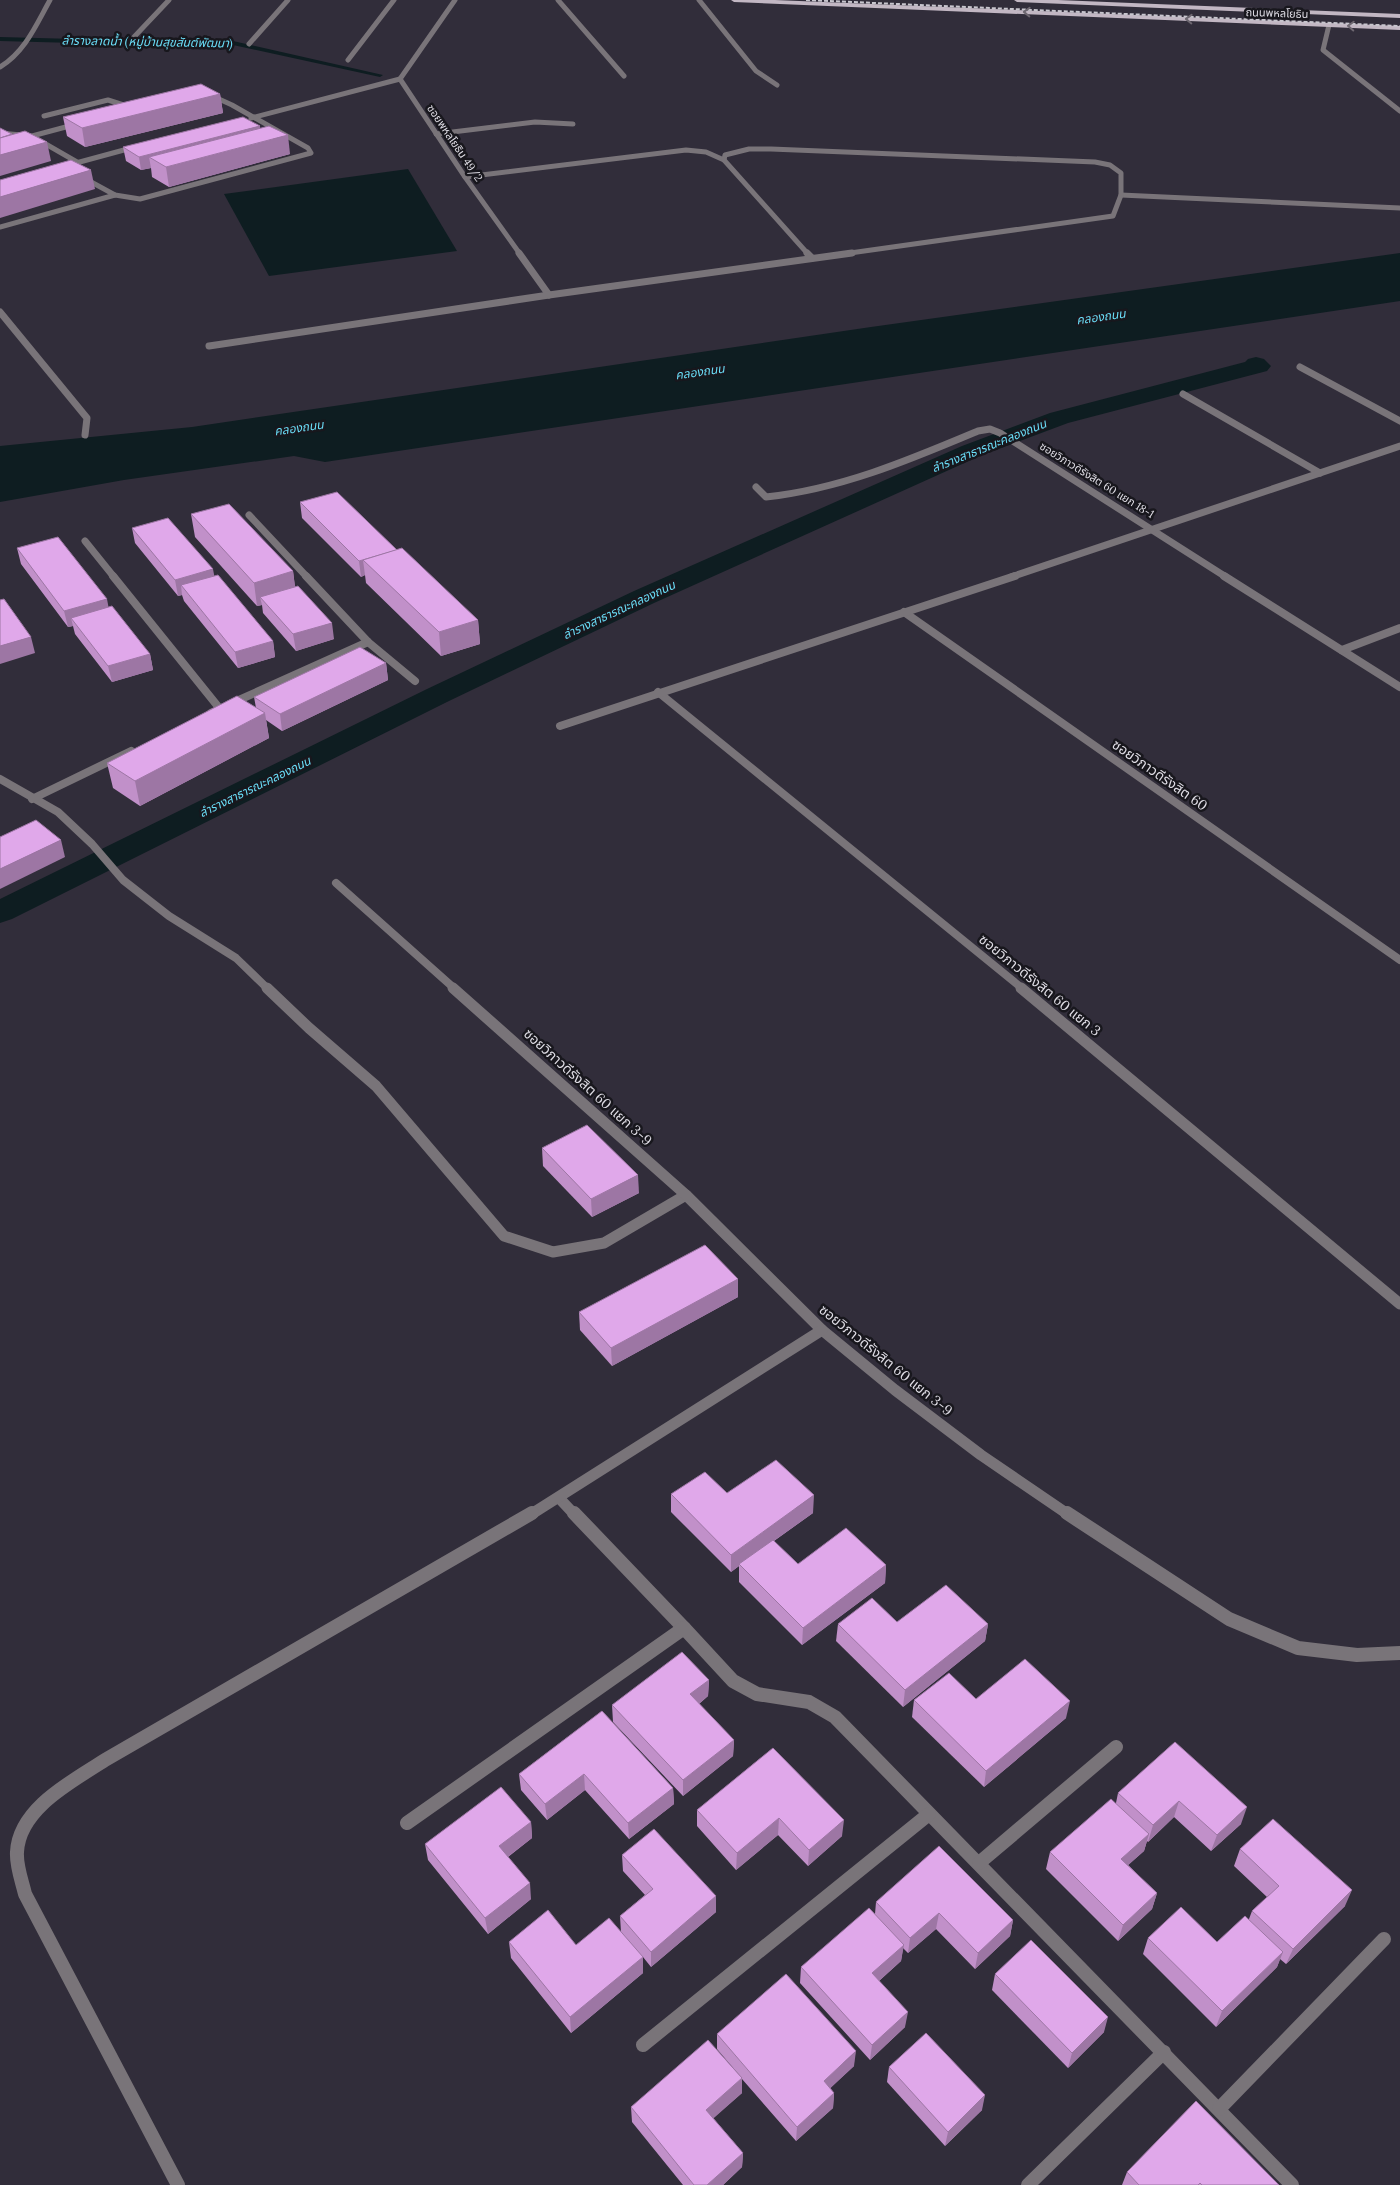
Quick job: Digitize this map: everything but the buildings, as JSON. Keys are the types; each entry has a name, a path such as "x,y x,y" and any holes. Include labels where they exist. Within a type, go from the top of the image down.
{"main road":[{"name":"ถนนพหลโยธิน","path":"734,0 1400,28"},
{"name":"ถนนพหลโยธิน","path":"1018,0 1400,16"}],"street":[{"path":"0,67 16,56 50,0"},
{"path":"134,37 169,0"},
{"path":"249,44 288,0"},
{"path":"348,60 394,0"},
{"path":"244,120 400,79 455,0"},
{"path":"558,0 624,76"},
{"path":"699,0 756,71 777,85"},
{"path":"1329,25 1323,50 1400,111"},
{"name":"ซอยพหลโยธิน 49/2","path":"400,79 465,177 549,295"},
{"path":"142,146 63,167 115,195 128,198 152,197 312,153 308,148 254,117 213,96 198,94"},
{"path":"44,116 108,100 137,109 127,112"},
{"path":"436,134 535,122 573,124"},
{"path":"0,133 32,136 80,124"},
{"path":"32,136 77,162"},
{"path":"209,346 549,295 1113,216 1121,195 1121,173 1110,166 1095,162 756,149 725,155 724,160"},
{"path":"465,177 686,150 702,150 724,160 812,258"},
{"path":"0,227 115,195"},
{"path":"1121,195 1400,208"},
{"path":"0,312 87,418 85,434"},
{"path":"1300,367 1400,421"},
{"path":"1183,394 1320,473"},
{"name":"ซอยวิภาวดีรังสิต 60 แยก 18-1","path":"756,487 766,497 829,488 862,478 990,429 1016,442 1400,687"},
{"path":"560,726 658,692 1154,530 1400,446"},
{"path":"250,515 368,642 415,681"},
{"path":"85,541 220,709"},
{"name":"ซอยวิภาวดีรังสิต 60","path":"904,612 1400,960"},
{"path":"1342,650 1400,628"},
{"path":"202,717 368,642"},
{"name":"ซอยวิภาวดีรังสิต 60 แยก 3","path":"658,692 1057,1017 1400,1304"},
{"path":"32,798 140,747"},
{"path":"0,779 58,812 92,844 123,880 169,916 236,958 308,1028 376,1086 504,1236 553,1252 604,1243 686,1195"},
{"name":"ซอยวิภาวดีรังสิต 60 แยก 3-9","path":"336,883 686,1195 822,1330 895,1390 981,1455 1099,1535 1229,1619 1298,1648 1357,1655 1400,1653"},
{"path":"178,2185 25,1894 16,1853 19,1836 42,1804 105,1760 559,1498 822,1330"},
{"path":"559,1498 733,1680 757,1694 809,1702 835,1717 1219,2108 1292,2185"},
{"path":"407,1823 684,1628"},
{"path":"979,1863 1116,1747"},
{"path":"643,2045 929,1814"},
{"path":"1219,2108 1384,1940"},
{"path":"1028,2185 1164,2052"}],"water":[{"path":"408,169 457,251 269,276 224,194"},
{"name":"คลองถนน","path":"1400,253 1400,301 325,462 294,456 124,480 0,502 0,446 192,427 871,327"}],"waterway":[{"name":"ลำรางลาดน้ำ (หมู่บ้านสุขสันต์พัฒนา)","path":"0,39 113,42 179,40 233,43 380,75"},
{"name":"ลำรางสาธารณะคลองถนน","path":"0,912 438,695 644,597 971,451 1059,418 1259,366 1256,364"}],"railway":[{"path":"806,0 1400,26"}]}
